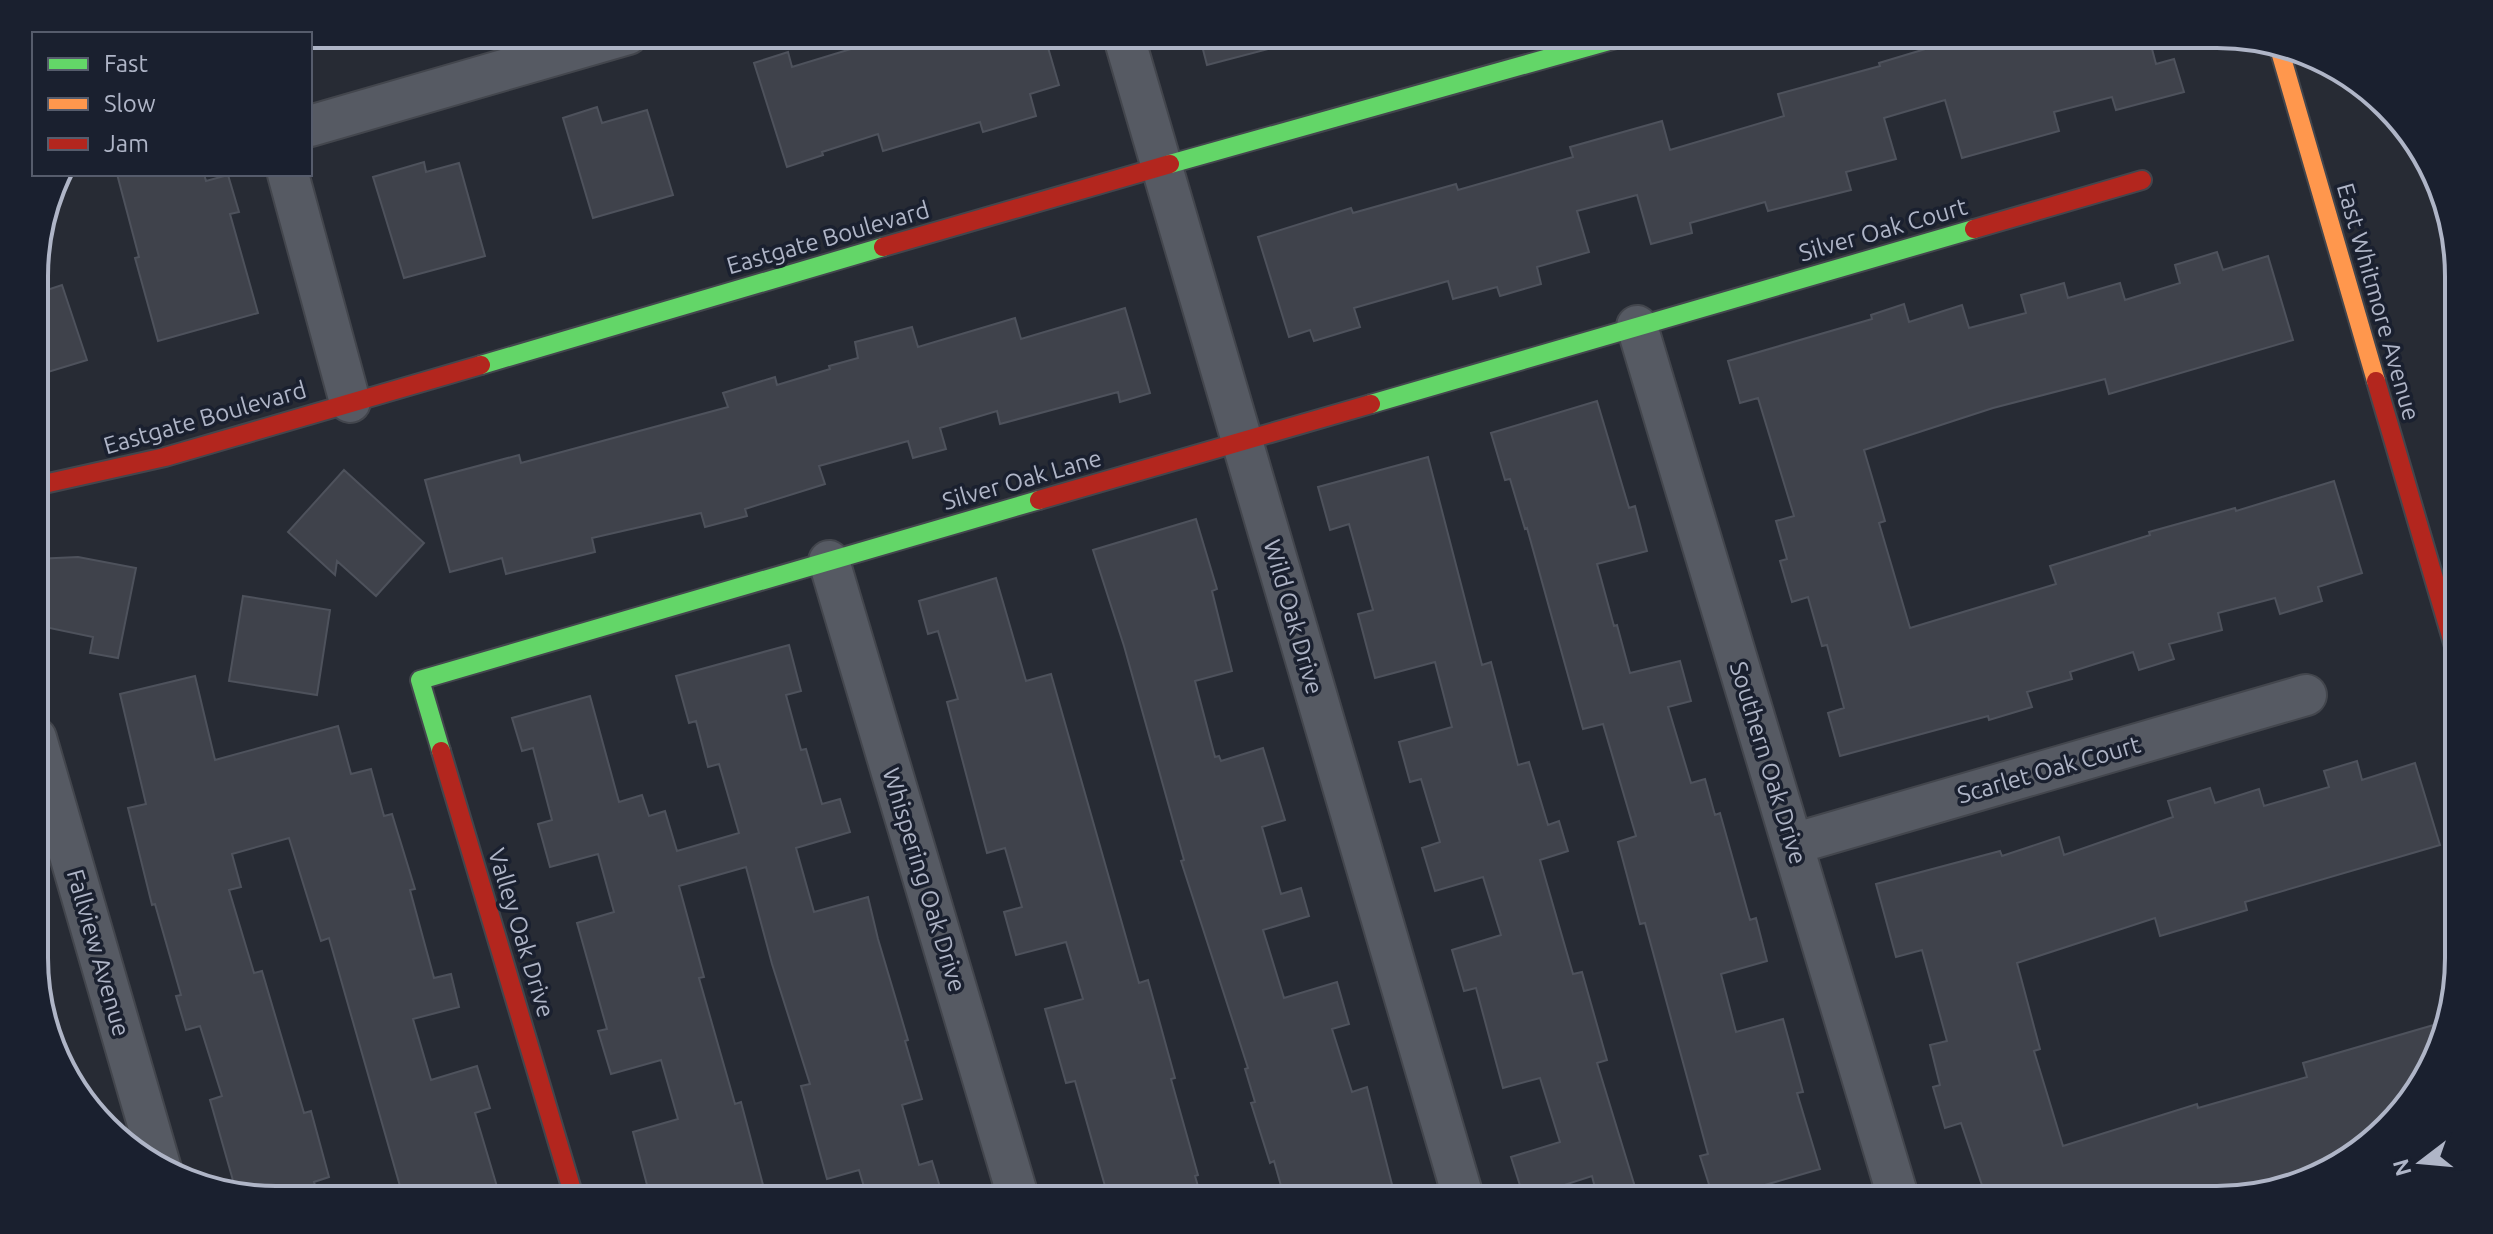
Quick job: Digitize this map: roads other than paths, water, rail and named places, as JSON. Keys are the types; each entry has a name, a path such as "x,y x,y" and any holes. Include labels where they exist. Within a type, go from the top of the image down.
{"street":[{"path":"312,125 580,48"},
{"name":"Wild Oak Drive","path":"1127,48 1460,1186"},
{"name":"Eastgate Boulevard","path":"48,483 165,457 1161,166 1584,48"},
{"name":"East Whitmore Avenue","path":"2282,58 2445,616"},
{"path":"289,176 350,402"},
{"name":"Silver Oak Court","path":"1637,326 2142,180"},
{"name":"Silver Oak Lane","path":"420,680 1637,326"},
{"name":"Southern Oak Drive","path":"1637,326 1895,1186"},
{"name":"Whispering Oak Drive","path":"829,561 1015,1186"},
{"name":"Valley Oak Drive","path":"420,680 571,1186"},
{"name":"Scarlet Oak Court","path":"1793,844 2306,695"},
{"name":"Fallview Avenue","path":"48,779 156,1152"}]}
